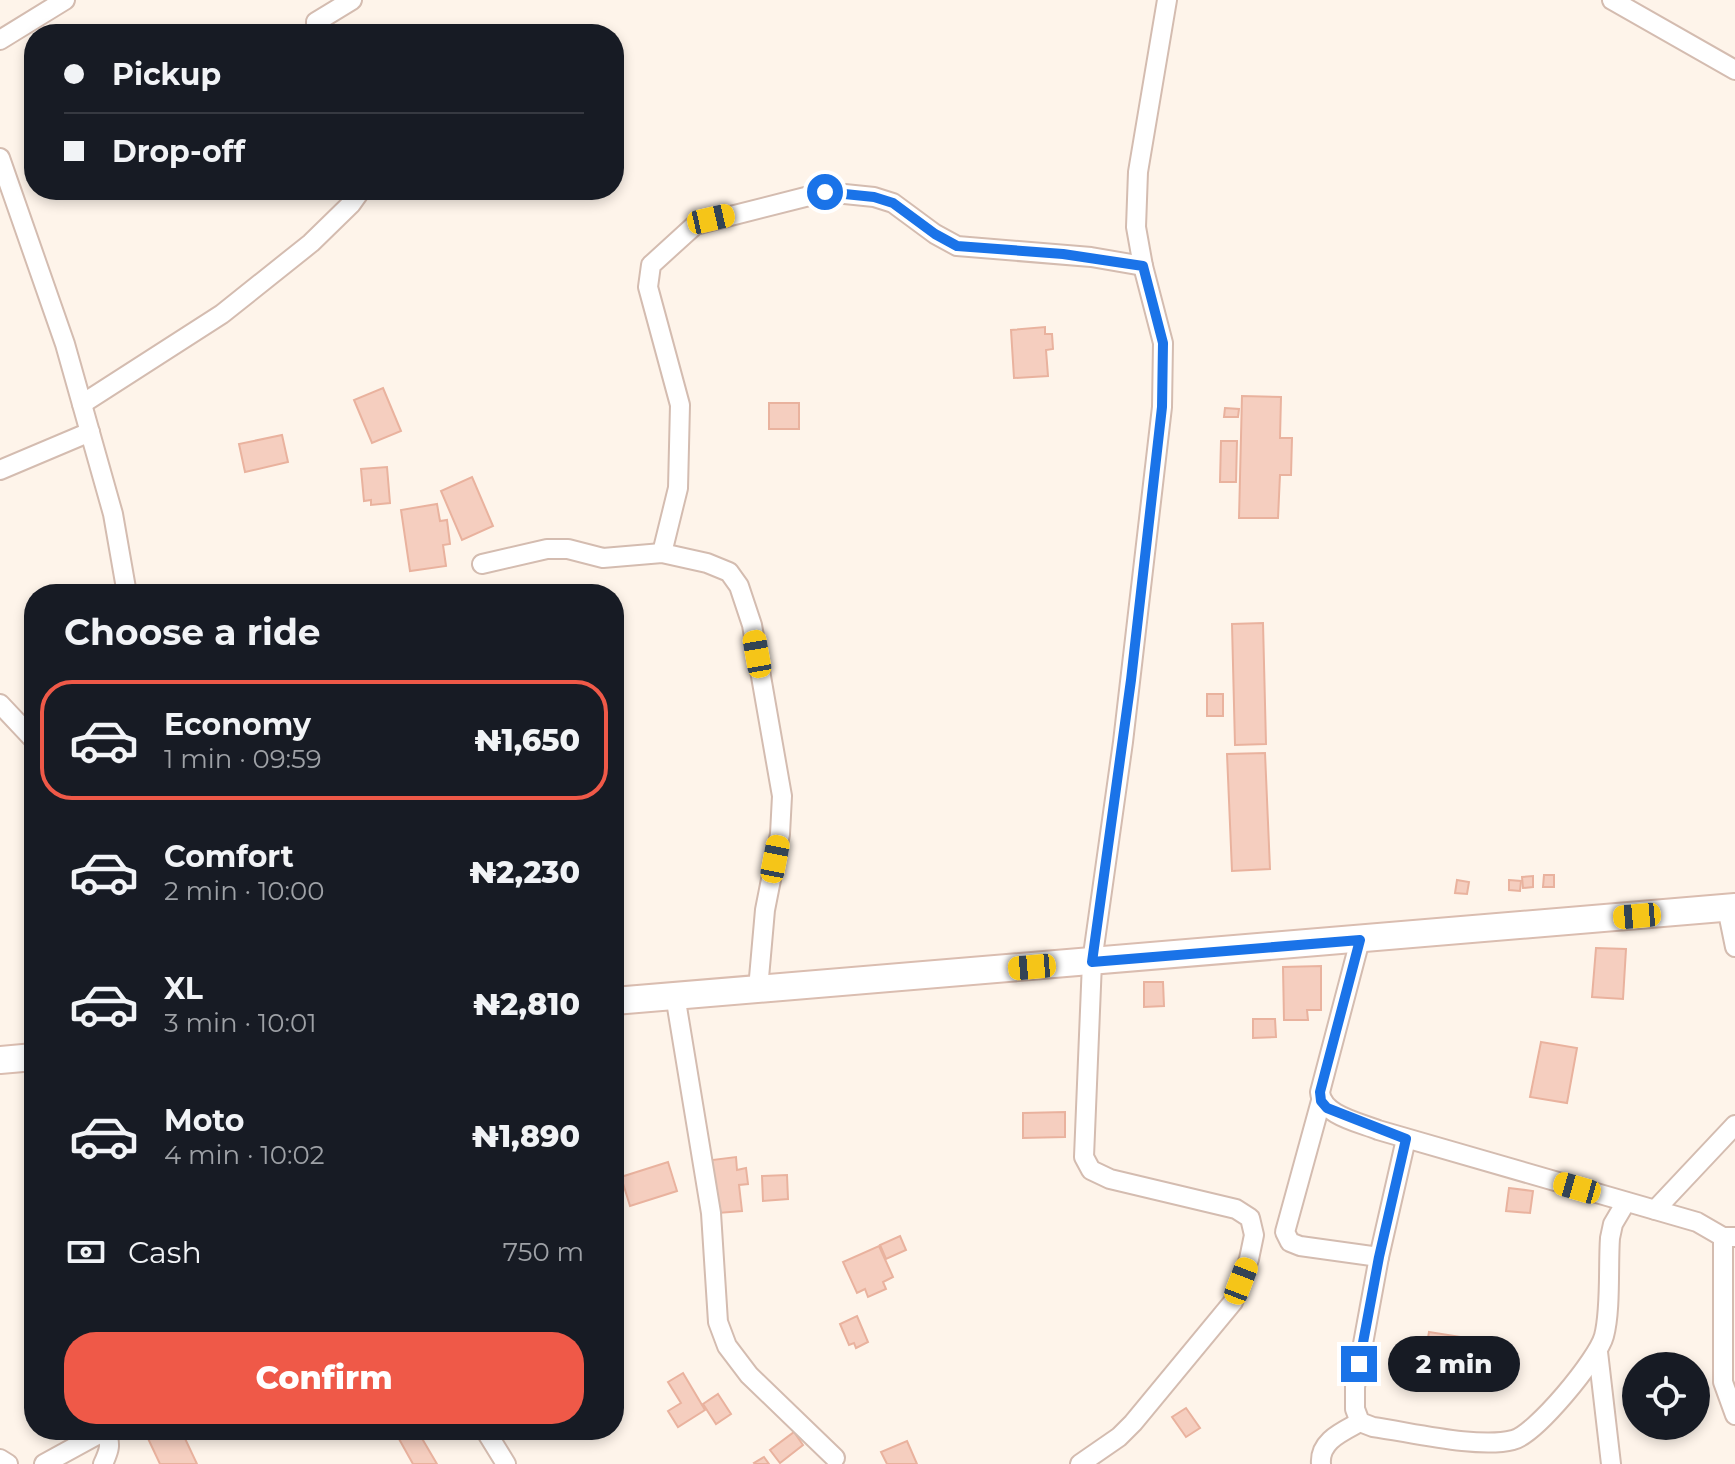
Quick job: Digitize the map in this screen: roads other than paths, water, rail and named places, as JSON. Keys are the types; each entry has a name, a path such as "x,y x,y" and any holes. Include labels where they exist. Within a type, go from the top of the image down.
{"main road":[{"path":"624,1000 1731,908"},
{"path":"0,1060 24,1058"}],"street":[{"path":"26,24 65,0"},
{"path":"316,24 352,0"},
{"path":"1080,1464 1119,1437 1133,1423 1233,1302 1249,1259 1254,1235 1250,1218 1236,1209 1110,1179 1091,1170 1084,1157 1092,962 1131,680 1162,407 1163,343 1136,227 1138,172 1167,0"},
{"path":"1612,0 1735,70"},
{"path":"0,40 24,25"},
{"path":"0,158 65,344 113,514 125,584"},
{"path":"662,553 678,488 680,405 648,287 648,272 651,265 695,225 825,192 849,194 893,203 957,246 1063,254 1143,266"},
{"path":"82,404 222,314 311,243 354,200"},
{"path":"0,470 90,432"},
{"path":"482,564 547,549 568,549 603,558 662,553 707,563 729,572 739,586 752,625 782,796 780,834 765,910 758,989"},
{"path":"0,704 24,729"},
{"path":"1731,908 1735,947"},
{"path":"1360,940 1285,1232 1290,1242 1300,1246 1379,1257"},
{"path":"675,995 711,1213 718,1322 727,1346 749,1375 835,1458"},
{"path":"1321,1101 1327,1108 1406,1139 1697,1222 1729,1237 1723,1382 1735,1415"},
{"path":"1655,1210 1735,1125"},
{"path":"1406,1139 1379,1257 1355,1387 1355,1409 1360,1422 1373,1427 1481,1442 1511,1441 1522,1437 1551,1409 1598,1352 1605,1334 1610,1238 1613,1224 1626,1202"},
{"path":"1598,1352 1611,1464"},
{"path":"1321,1464 1320,1455 1325,1445 1360,1422"},
{"path":"44,1464 88,1440"},
{"path":"103,1464 110,1440"},
{"path":"491,1440 506,1464"},
{"path":"0,1459 8,1464"}]}
